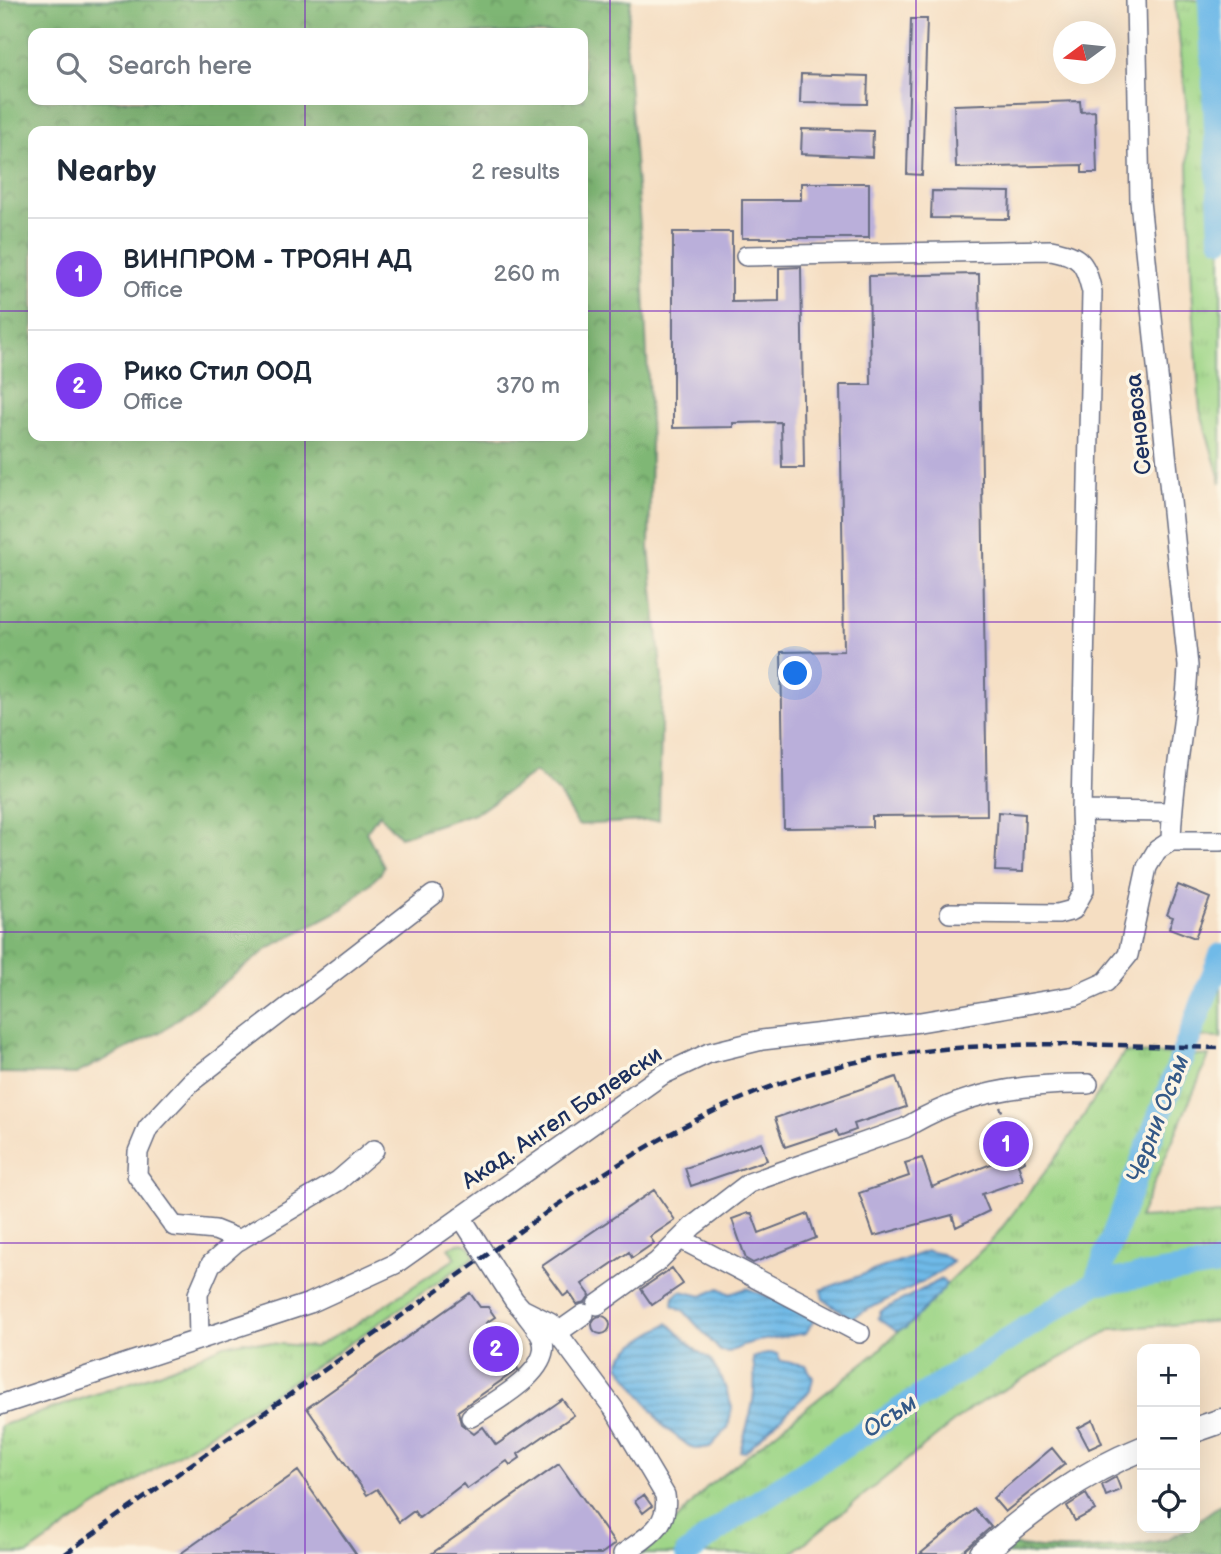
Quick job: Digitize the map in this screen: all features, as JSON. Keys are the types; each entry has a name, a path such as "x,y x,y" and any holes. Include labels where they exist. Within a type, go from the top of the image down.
{"main road":[{"path":"1200,1428 1221,1422"},
{"path":"982,1554 1051,1497 1088,1474 1137,1451"}],"street":[{"name":"Сеновоза","path":"1136,0 1140,201 1188,666 1187,714 1172,812 1171,841"},
{"path":"746,256 1051,250 1073,254 1086,266 1093,292 1081,811 1084,890 1073,910 1058,914 950,913"},
{"path":"1081,811 1172,812"},
{"path":"1171,841 1221,841"},
{"name":"Акад. Ангел Балевски","path":"0,1405 310,1303 395,1264 662,1075 709,1053 762,1040 920,1022 1076,996 1106,982 1128,955 1147,867 1157,850 1171,841"},
{"path":"240,1240 215,1230 174,1226 137,1175 138,1152 148,1128 191,1082 433,895"},
{"path":"557,1333 657,1262 730,1195 750,1183 905,1128 927,1114 1006,1087 1088,1084"},
{"path":"199,1339 198,1294 211,1264 240,1240 338,1181 374,1150"},
{"path":"461,1217 504,1286 543,1340 544,1354 538,1368 471,1417"},
{"path":"681,1239 860,1333"},
{"path":"522,1309 543,1318 557,1333 614,1409 665,1495 667,1511 661,1522 623,1554"}],"green space":[{"path":"0,0 631,0 626,41 643,266 651,445 649,548 662,679 659,820 578,825 558,792 535,772 480,811 400,837 379,814 366,832 384,866 381,873 344,908 270,947 162,1031 76,1074 0,1073"},
{"path":"1175,0 1221,0 1221,483 1200,410 1192,289 1186,101"},
{"path":"1221,982 1221,1038 1197,1037"},
{"path":"1124,1053 1209,1056 1139,1218 1221,1214 1221,1321 1112,1329 971,1408 791,1554 641,1554 658,1541 706,1488 877,1352 993,1239 1059,1154"},
{"path":"460,1243 470,1247 474,1257 336,1353 89,1511 28,1554 0,1554 0,1426 162,1372 224,1345 244,1341 315,1347 355,1325 456,1258 449,1248"},
{"path":"1221,1504 1221,1554 1004,1554 1013,1545 1086,1549 1160,1541 1179,1533 1200,1533 1200,1519"}],"water":[{"path":"927,1251 942,1254 953,1262 934,1276 851,1318 823,1299 821,1290"},
{"path":"942,1279 946,1283 943,1290 906,1328 896,1331 878,1318 881,1311"},
{"path":"719,1288 730,1294 747,1288 808,1313 814,1320 806,1333 752,1342 729,1352 720,1351 684,1311 673,1305 674,1296 681,1291 702,1296"},
{"path":"668,1323 696,1350 710,1359 723,1381 732,1407 728,1428 710,1447 698,1449 689,1446 664,1427 619,1365 621,1358 632,1346"},
{"path":"767,1353 777,1354 781,1361 806,1365 813,1378 810,1391 745,1452 740,1451 754,1395 753,1358"}],"building":[{"path":"911,19 927,19 922,175 907,174"},
{"path":"801,74 868,76 867,104 800,103"},
{"path":"1080,101 1081,112 1095,111 1097,173 1082,173 1082,165 956,168 954,105"},
{"path":"802,129 873,131 872,157 801,154"},
{"path":"801,183 869,183 869,238 742,238 742,200 801,200"},
{"path":"932,191 1010,192 1009,219 931,218"},
{"path":"673,232 732,232 732,302 779,301 779,268 801,267 804,468 782,468 781,422 733,423 733,427 673,428"},
{"path":"979,274 987,815 872,816 872,827 784,828 781,652 844,651 840,385 871,385 869,276"},
{"path":"998,812 1025,814 1023,872 995,871"},
{"path":"1178,885 1210,898 1195,938 1169,928 1173,917 1167,915"},
{"path":"896,1077 906,1107 854,1124 856,1130 839,1136 836,1130 785,1147 775,1118"},
{"path":"1011,1118 1025,1161 1018,1164 1023,1180 982,1194 989,1211 956,1227 952,1215 874,1236 859,1193 909,1176 905,1163 922,1158 932,1187 999,1161 987,1127"},
{"path":"761,1142 767,1160 691,1186 685,1168"},
{"path":"654,1190 675,1220 650,1237 654,1243 632,1258 629,1252 582,1284 590,1295 585,1302 577,1304 569,1292 564,1296 542,1266"},
{"path":"752,1214 759,1233 808,1214 816,1238 753,1263 746,1259 732,1219"},
{"path":"672,1268 683,1284 652,1305 641,1289"},
{"path":"470,1293 480,1307 488,1307 495,1317 486,1323 518,1369 458,1411 461,1424 474,1434 483,1427 496,1445 562,1399 574,1415 518,1454 520,1458 510,1465 507,1461 467,1489 463,1484 419,1518 414,1511 399,1522 377,1489 367,1495 307,1408"},
{"path":"601,1316 607,1319 610,1325 607,1331 601,1334 595,1331 592,1325 595,1319"},
{"path":"1093,1420 1102,1443 1089,1449 1078,1428"},
{"path":"1052,1448 1065,1464 1005,1512 993,1498"},
{"path":"559,1464 615,1544 601,1554 431,1554"},
{"path":"298,1471 356,1554 180,1554"},
{"path":"1116,1477 1121,1490 1106,1496 1102,1485"},
{"path":"1086,1494 1095,1510 1075,1521 1067,1506"},
{"path":"644,1495 652,1506 643,1513 635,1501"},
{"path":"975,1509 991,1527 960,1554 920,1554"}],"waterway":[{"name":"Черни Осъм","path":"1210,0 1221,238"},
{"name":"Черни Осъм","path":"1095,1283 1221,955"},
{"name":"Осъм","path":"687,1554 732,1519 1095,1283 1221,1264"}],"railway":[{"path":"65,1554 575,1193 677,1130 730,1104 785,1082 843,1065 937,1050 1031,1044 1221,1048"}],"place":[{"name":"ВИНПРОМ - ТРОЯН АД","path":"1006,1144"},
{"name":"Рико Стил ООД","path":"496,1349"}]}
